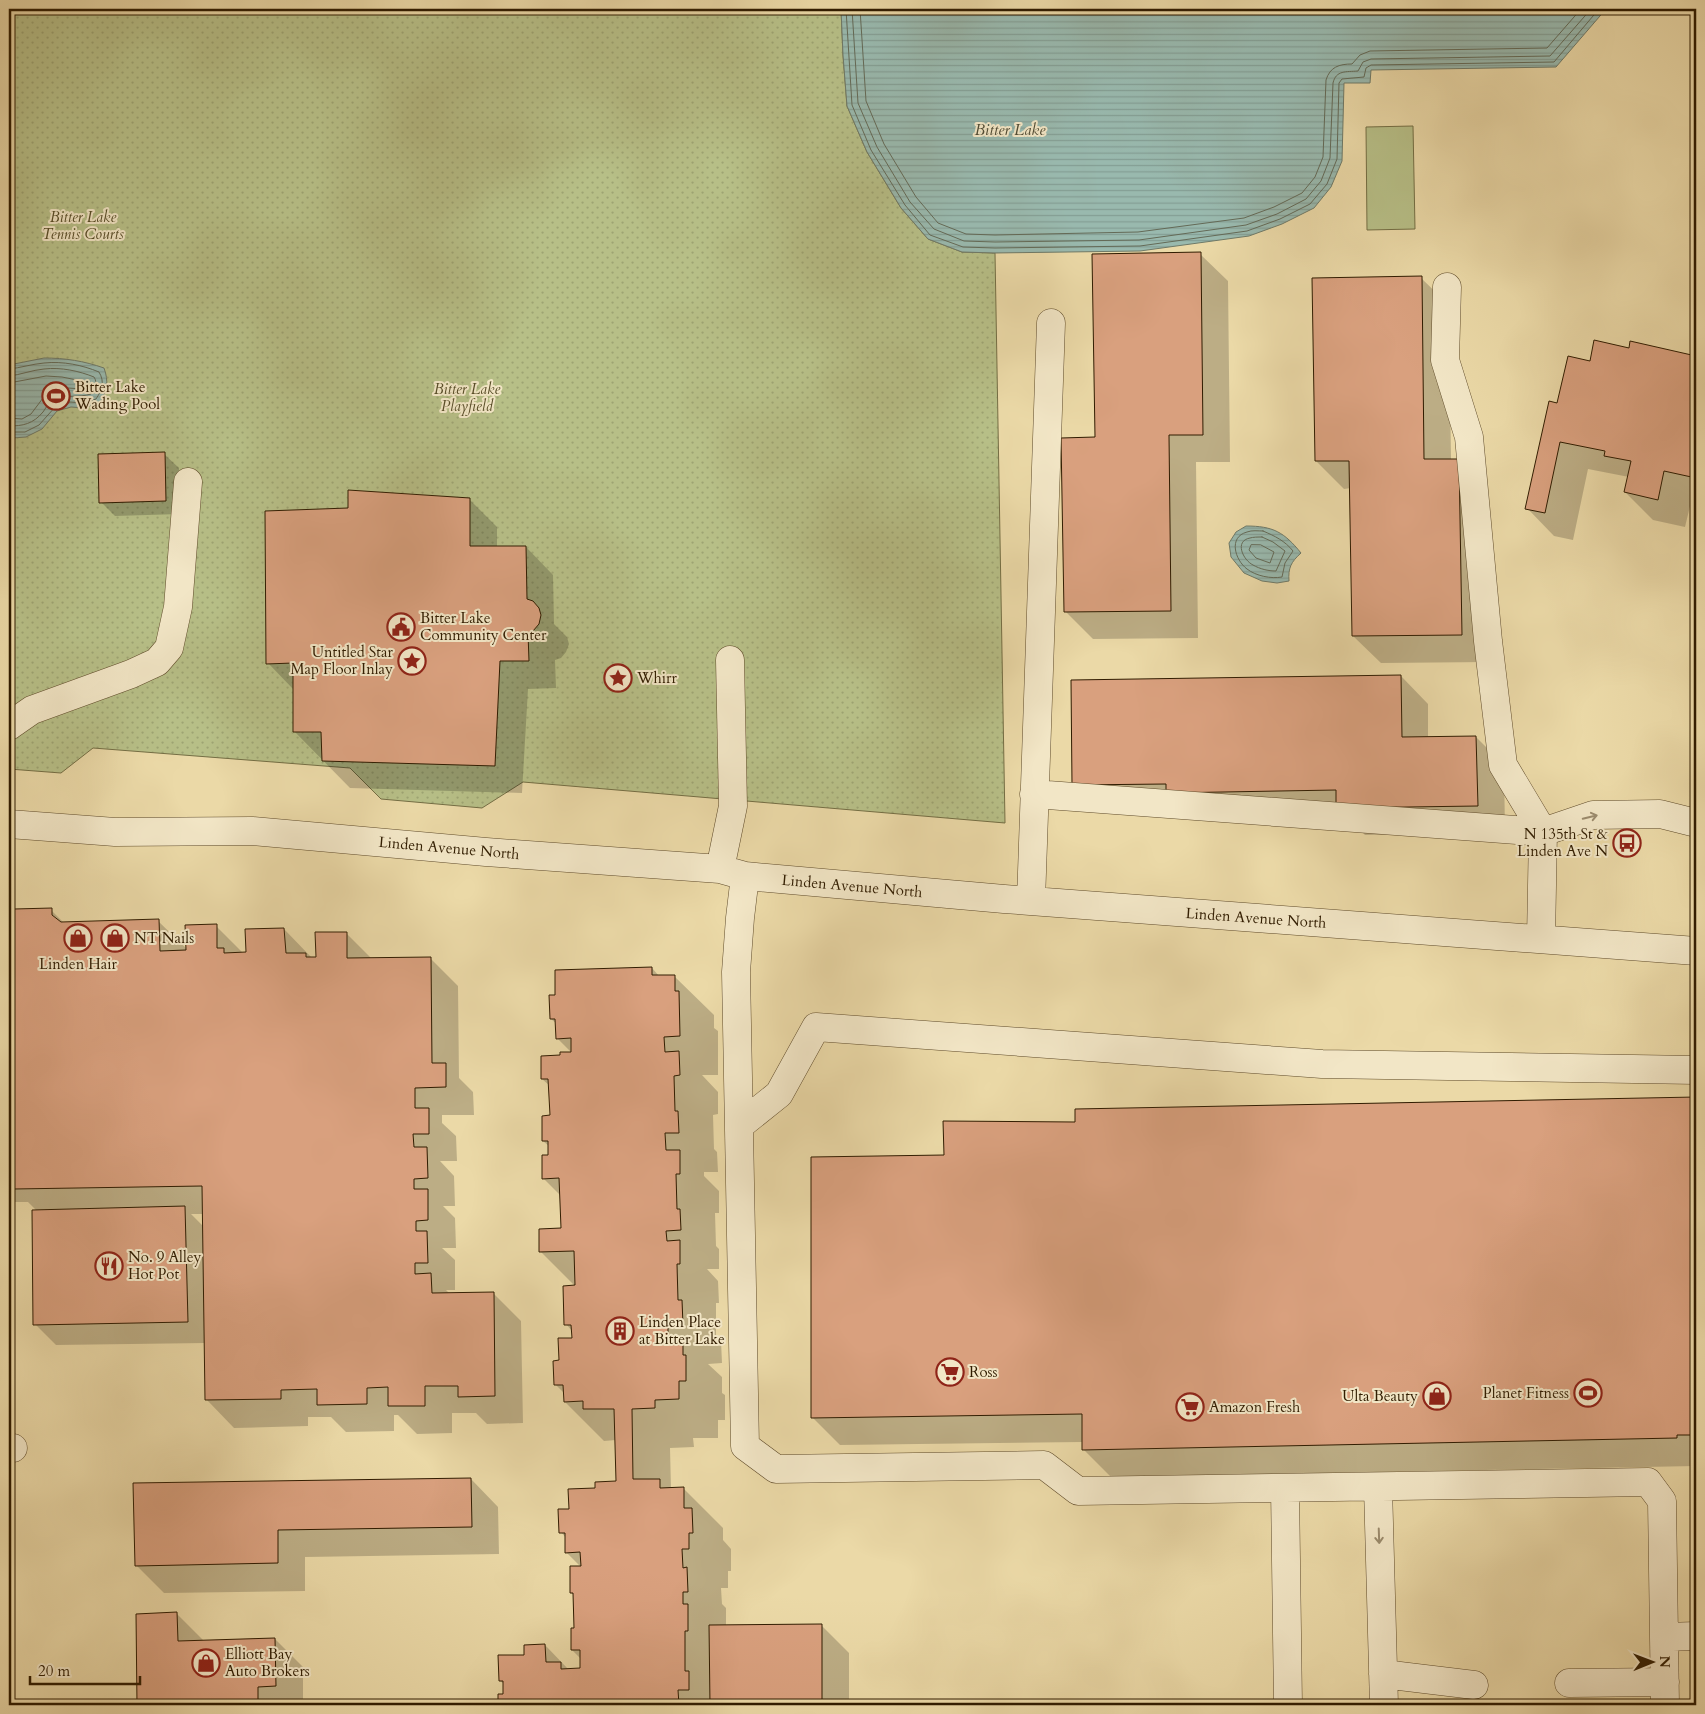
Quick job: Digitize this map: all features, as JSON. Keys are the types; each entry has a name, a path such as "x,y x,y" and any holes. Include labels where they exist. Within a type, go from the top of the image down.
{"street":[{"path":"1447,287 1445,360 1469,437 1488,641 1503,765 1543,832 1542,939"},
{"path":"1031,901 1051,323"},
{"path":"9,726 32,710 131,674 157,662 169,648 178,607 188,482"},
{"path":"730,660 734,806 733,873 740,918 736,972 745,1446 776,1469 1044,1465 1078,1491 1648,1482 1662,1501 1665,1694 1569,1683"},
{"path":"1034,794 1543,832 1593,815 1660,814 1696,823"},
{"name":"Linden Avenue North","path":"9,824 115,832 252,831 1031,901 1696,951"},
{"path":"739,1126 779,1094 816,1027 1322,1064 1696,1070"},
{"path":"1378,1487 1384,1705"},
{"path":"1285,1488 1288,1705"},
{"path":"1665,1638 1696,1636"},
{"path":"1383,1674 1474,1685"}],"green space":[{"name":"Bitter Lake Playfield","path":"9,9 841,9 847,106 867,152 901,208 928,239 962,252 995,253 1005,823 523,782 482,808 381,799 350,768 93,748 61,773 9,769"},
{"path":"1413,126 1415,229 1367,230 1366,127"}],"water":[{"name":"Bitter Lake","path":"841,9 1606,9 1556,67 1371,70 1370,83 1344,83 1342,161 1331,187 1314,208 1282,224 1249,236 1140,251 995,253 962,252 928,239 901,208 867,152 847,106"},
{"name":"Bitter Lake Wading Pool","path":"44,358 74,360 104,368 107,382 104,394 100,403 84,408 71,407 57,411 42,429 26,437 12,438 9,436 9,365"},
{"path":"1246,526 1271,529 1283,535 1301,553 1291,566 1289,581 1277,583 1262,581 1244,573 1231,557 1229,543 1236,532"}],"building":[{"path":"1201,252 1203,435 1169,435 1171,611 1064,612 1061,438 1095,437 1092,254"},
{"path":"1422,276 1424,459 1459,459 1462,635 1352,636 1349,461 1315,461 1312,278"},
{"path":"1594,340 1629,348 1630,341 1696,356 1696,478 1664,471 1658,500 1624,492 1631,461 1604,456 1605,451 1560,442 1545,513 1525,509 1549,401 1557,403 1568,356 1590,361"},
{"path":"165,452 166,501 99,503 98,454"},
{"name":"Bitter Lake Community Center","path":"348,490 470,498 470,546 526,546 527,599 533,601 539,608 541,615 539,624 533,631 528,633 529,661 500,661 495,766 322,761 321,732 293,732 293,663 266,664 265,511 348,508"},
{"path":"1401,675 1402,737 1476,736 1478,806 1336,808 1336,790 1166,793 1166,784 1072,785 1071,680"},
{"path":"52,908 52,915 61,922 159,919 160,951 186,950 185,925 217,924 217,948 224,948 224,953 246,952 245,929 284,928 286,953 306,953 306,957 316,957 315,932 347,932 347,958 431,957 432,1063 446,1063 446,1087 415,1088 415,1108 429,1108 429,1134 413,1134 414,1147 427,1147 428,1178 414,1179 414,1189 428,1189 428,1220 416,1221 416,1231 427,1231 428,1263 415,1263 415,1274 431,1273 432,1293 494,1292 495,1396 458,1397 458,1386 425,1386 425,1406 388,1406 388,1387 367,1388 367,1404 317,1405 317,1389 281,1390 281,1399 205,1400 202,1186 14,1189 13,1174 9,1174 9,916 14,916 14,909"},
{"name":"Linden Place at Bitter Lake","path":"652,967 652,975 675,975 675,991 679,991 680,1036 664,1037 665,1052 679,1051 680,1075 674,1076 675,1111 678,1111 679,1133 665,1133 666,1150 680,1150 680,1174 676,1174 677,1209 680,1209 681,1230 666,1231 667,1241 680,1240 680,1264 677,1264 678,1300 682,1300 683,1325 668,1325 668,1337 683,1337 683,1355 686,1355 686,1381 679,1381 679,1399 655,1400 655,1408 632,1409 633,1479 660,1479 660,1488 684,1487 684,1508 692,1508 693,1533 689,1533 689,1549 682,1549 683,1568 687,1567 688,1592 683,1592 683,1604 688,1604 688,1631 685,1631 685,1671 689,1671 689,1690 678,1690 679,1705 498,1705 498,1694 503,1694 503,1681 499,1681 498,1655 524,1655 524,1645 545,1644 546,1662 561,1662 561,1669 580,1668 580,1650 571,1650 571,1628 574,1628 573,1593 570,1593 570,1566 581,1566 580,1552 565,1553 565,1533 559,1533 558,1509 569,1509 568,1489 595,1488 595,1482 616,1481 614,1409 583,1409 583,1401 564,1402 563,1385 554,1385 553,1361 559,1360 558,1338 572,1338 571,1325 564,1325 563,1286 575,1285 574,1251 539,1252 539,1229 561,1228 559,1178 542,1179 542,1155 548,1155 548,1141 542,1141 542,1116 550,1115 548,1079 541,1079 541,1056 560,1055 560,1052 571,1052 571,1038 556,1039 555,1019 550,1019 549,995 555,995 555,970"},
{"path":"1696,1097 1696,1435 1677,1435 1677,1438 1082,1450 1082,1414 811,1418 811,1157 944,1155 943,1121 1075,1122 1075,1109"},
{"name":"No. 9 Alley Hot Pot","path":"185,1206 188,1322 33,1325 32,1210"},
{"path":"471,1478 472,1527 278,1530 278,1563 135,1566 133,1483"},
{"name":"Elliott Bay Auto Brokers","path":"177,1612 178,1641 275,1638 276,1686 258,1687 258,1705 137,1705 136,1614"},
{"path":"822,1624 822,1705 710,1705 709,1625"}],"place":[{"name":"Bitter Lake Wading Pool","path":"56,396"},
{"name":"Bitter Lake Community Center","path":"401,627"},
{"name":"Untitled Star Map Floor Inlay","path":"412,661"},
{"name":"Whirr","path":"618,678"},
{"name":"N 135th St & Linden Ave N","path":"1627,843"},
{"name":"Linden Hair","path":"78,938"},
{"name":"NT Nails","path":"115,938"},
{"name":"No. 9 Alley Hot Pot","path":"109,1266"},
{"name":"Linden Place at Bitter Lake","path":"620,1331"},
{"name":"Ross","path":"950,1372"},
{"name":"Planet Fitness","path":"1588,1393"},
{"name":"Ulta Beauty","path":"1437,1396"},
{"name":"Amazon Fresh","path":"1190,1407"},
{"name":"Elliott Bay Auto Brokers","path":"206,1663"}],"park label":[{"name":"Bitter Lake Tennis Courts","path":"83,226"}]}
